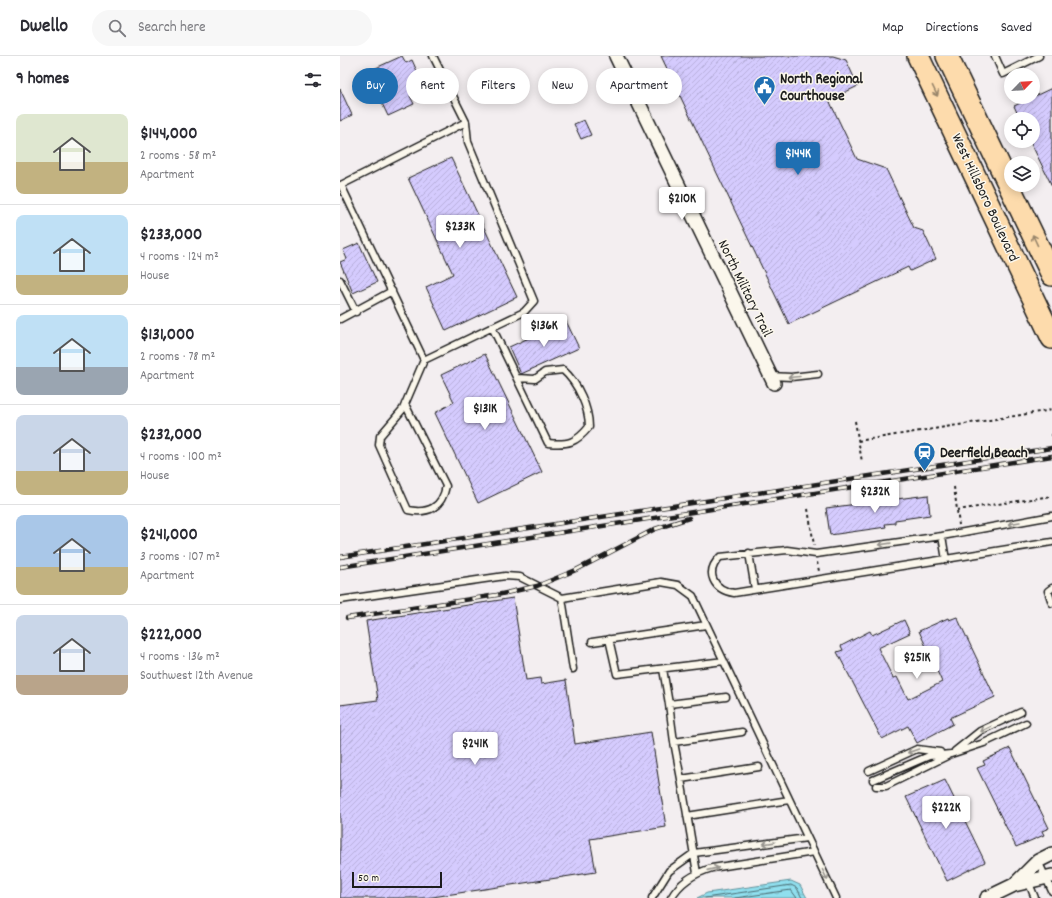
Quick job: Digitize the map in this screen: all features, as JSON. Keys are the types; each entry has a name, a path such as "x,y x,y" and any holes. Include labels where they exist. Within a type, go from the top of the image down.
{"main road":[{"name":"West Hillsboro Boulevard","path":"918,56 1052,338"},
{"path":"934,56 951,64"},
{"name":"West Hillsboro Boulevard","path":"951,64 1052,275"},
{"path":"1020,268 1041,294 1052,301"}],"street":[{"name":"North Military Trail","path":"616,56 772,380"},
{"path":"1026,879 1038,861 1052,854"},
{"path":"987,898 1026,879 1049,877"}],"lane":[{"path":"405,404 446,486 444,497 434,508 419,512 408,510 379,445 380,436 405,404 424,360 524,312 534,302 468,142 466,122 433,56"},
{"path":"995,56 1003,74 1039,56"},
{"path":"424,360 340,184 466,122"},
{"path":"340,280 356,312"},
{"path":"340,319 392,292"},
{"path":"492,327 548,443 564,445 580,438 589,427 589,413 571,377 563,370 545,372 535,379 517,378"},
{"path":"772,380 818,374"},
{"path":"1052,516 942,536 816,554 787,550 720,557 714,563 712,573 716,584 724,591 734,593 1052,542"},
{"path":"942,536 946,560"},
{"path":"749,553 756,589"},
{"path":"340,600 505,576 520,577 562,598 661,582 678,585 693,596 836,898"},
{"path":"1052,588 1048,590 1052,603"},
{"path":"562,598 573,669"},
{"path":"592,642 706,624"},
{"path":"609,639 617,674 724,661"},
{"path":"663,669 697,873"},
{"path":"669,704 726,697"},
{"path":"1021,712 980,731 951,754 929,756 875,783 886,786 951,754 984,743 1026,723"},
{"path":"674,742 742,732"},
{"path":"869,771 917,749 951,754"},
{"path":"681,779 759,767"},
{"path":"687,816 789,800"},
{"path":"652,898 669,871 694,853 807,838"},
{"path":"671,898 687,880 697,873 712,868 814,852"},
{"path":"1038,861 1049,877 1052,891"},
{"path":"1026,879 1035,898"}],"path":[{"path":"858,441 1052,410"},
{"path":"855,421 862,462"},
{"path":"954,487 960,532"},
{"path":"957,510 1052,496"}],"water":[{"path":"791,881 800,885 807,898 697,898 707,893"}],"building":[{"path":"402,56 406,63 412,60 416,68 406,68 406,104 414,104 388,116 382,104 398,104 398,68 376,68"},
{"path":"661,56 833,56 846,60 858,86 829,100 857,159 886,169 914,228 923,231 936,259 910,271 908,267 789,324 682,100 682,68 667,68"},
{"path":"1052,88 1052,186 1040,161 1040,156 1037,156 1033,148 1040,148 1040,112 1017,112 1014,106 1018,104 1040,104 1040,94"},
{"path":"340,89 352,115 340,121"},
{"path":"584,120 591,135 581,139 574,124"},
{"path":"451,158 517,297 446,331 426,287 453,274 408,178"},
{"path":"359,243 377,282 353,293 340,262 347,259 343,250"},
{"path":"566,321 579,348 521,374 509,347"},
{"path":"485,354 542,472 478,503 435,413 454,402 441,375"},
{"path":"928,495 930,515 895,520 895,523 885,524 886,527 830,535 826,508"},
{"path":"513,598 526,680 540,678 541,684 566,680 575,744 651,732 666,827 590,839 596,872 426,898 340,898 340,705 378,700 366,621"},
{"path":"957,617 995,697 950,718 953,724 917,743 908,726 882,739 837,652 843,650 841,646 870,631 872,635 904,620 910,633 878,648 893,678 897,677 908,699 942,682 919,631 948,618 949,620"},
{"path":"1010,748 1049,828 1042,831 1044,835 1016,847 977,768 985,765 983,761"},
{"path":"945,780 985,862 947,881 906,797"}],"railway":[{"path":"340,557 1052,448"},
{"path":"340,567 1052,456"},
{"path":"347,618 497,595 537,586 576,570 655,529 689,518"}],"place":[{"name":"North Regional Courthouse","path":"764,106"},
{"name":"Deerfield Beach","path":"924,472"}]}
